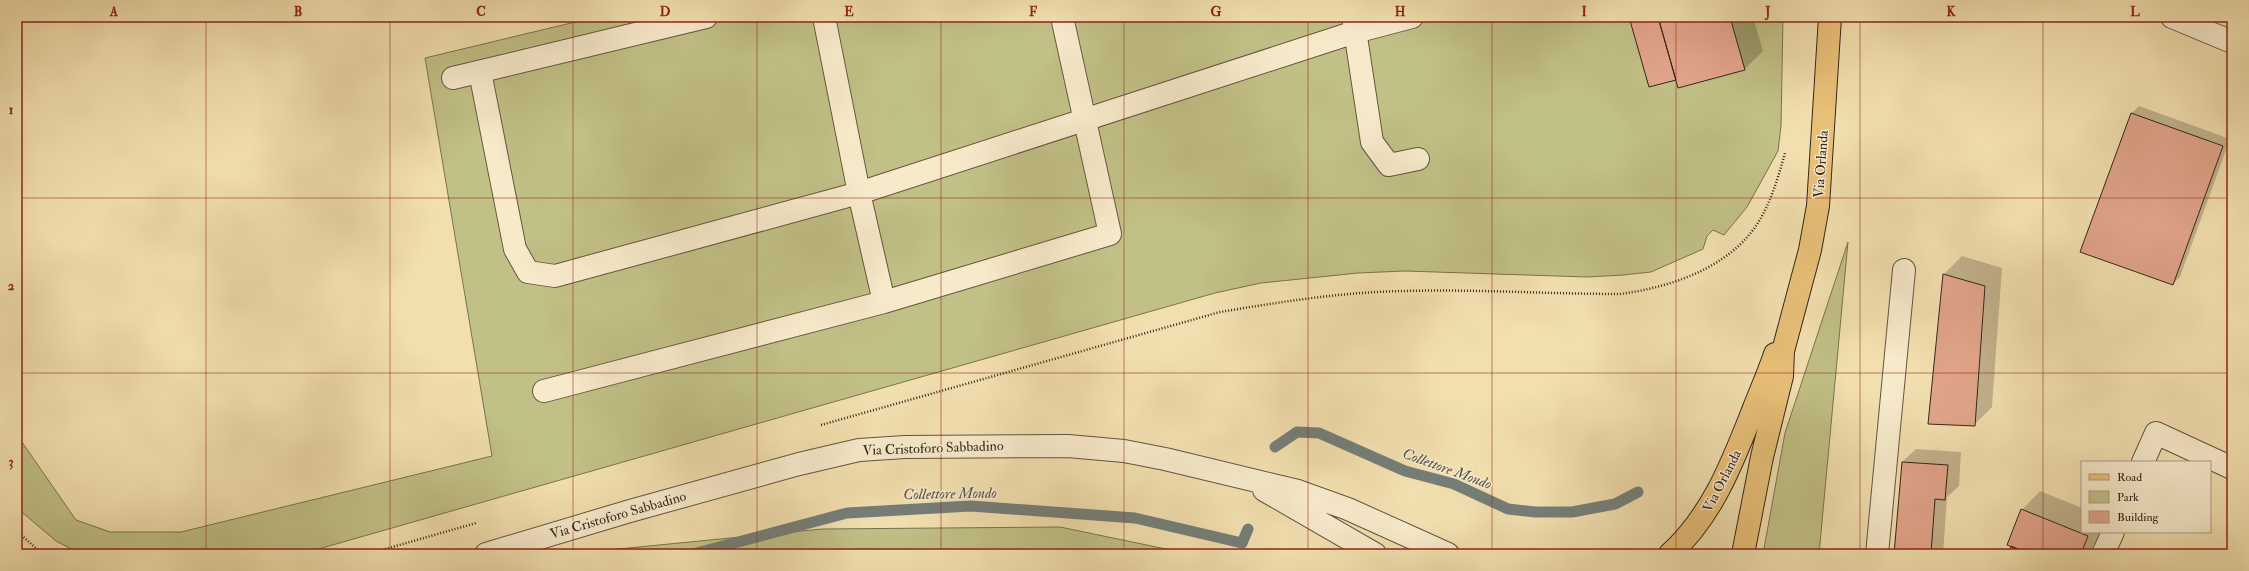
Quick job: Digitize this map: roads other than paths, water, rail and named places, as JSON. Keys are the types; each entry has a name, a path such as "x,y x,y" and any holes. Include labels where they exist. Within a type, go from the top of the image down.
{"main road":[{"name":"Via Orlanda","path":"1743,554 1762,456 1782,376 1783,351 1810,250 1818,206 1830,17"},
{"name":"Via Orlanda","path":"1670,554 1690,535 1711,504 1739,446 1777,347 1795,309"}],"street":[{"path":"453,78 706,17"},
{"path":"824,17 859,193 884,302"},
{"path":"544,391 884,302 1110,234 1062,17"},
{"path":"480,72 515,249 528,272 555,276 859,193 1084,120 1354,24 1412,17"},
{"path":"2172,17 2232,42"},
{"path":"1354,24 1372,142 1389,165 1418,159"},
{"path":"1877,554 1904,270"},
{"path":"2143,461 2156,434 2232,468"},
{"name":"Via Cristoforo Sabbadino","path":"486,554 653,504 799,464 859,450 905,447 1068,446 1124,451 1165,458 1248,480 1298,491 1348,510 1448,554"},
{"name":"Via Cristoforo Sabbadino","path":"1248,480 1375,554"},
{"path":"2103,554 2113,533"}],"waterway":[{"name":"Collettore Mondo","path":"1275,447 1297,432 1319,433 1405,471 1454,484 1508,509 1535,512 1572,512 1615,504 1638,492"},
{"name":"Collettore Mondo","path":"693,554 847,513 971,506 1135,518 1242,543 1248,529"}]}
